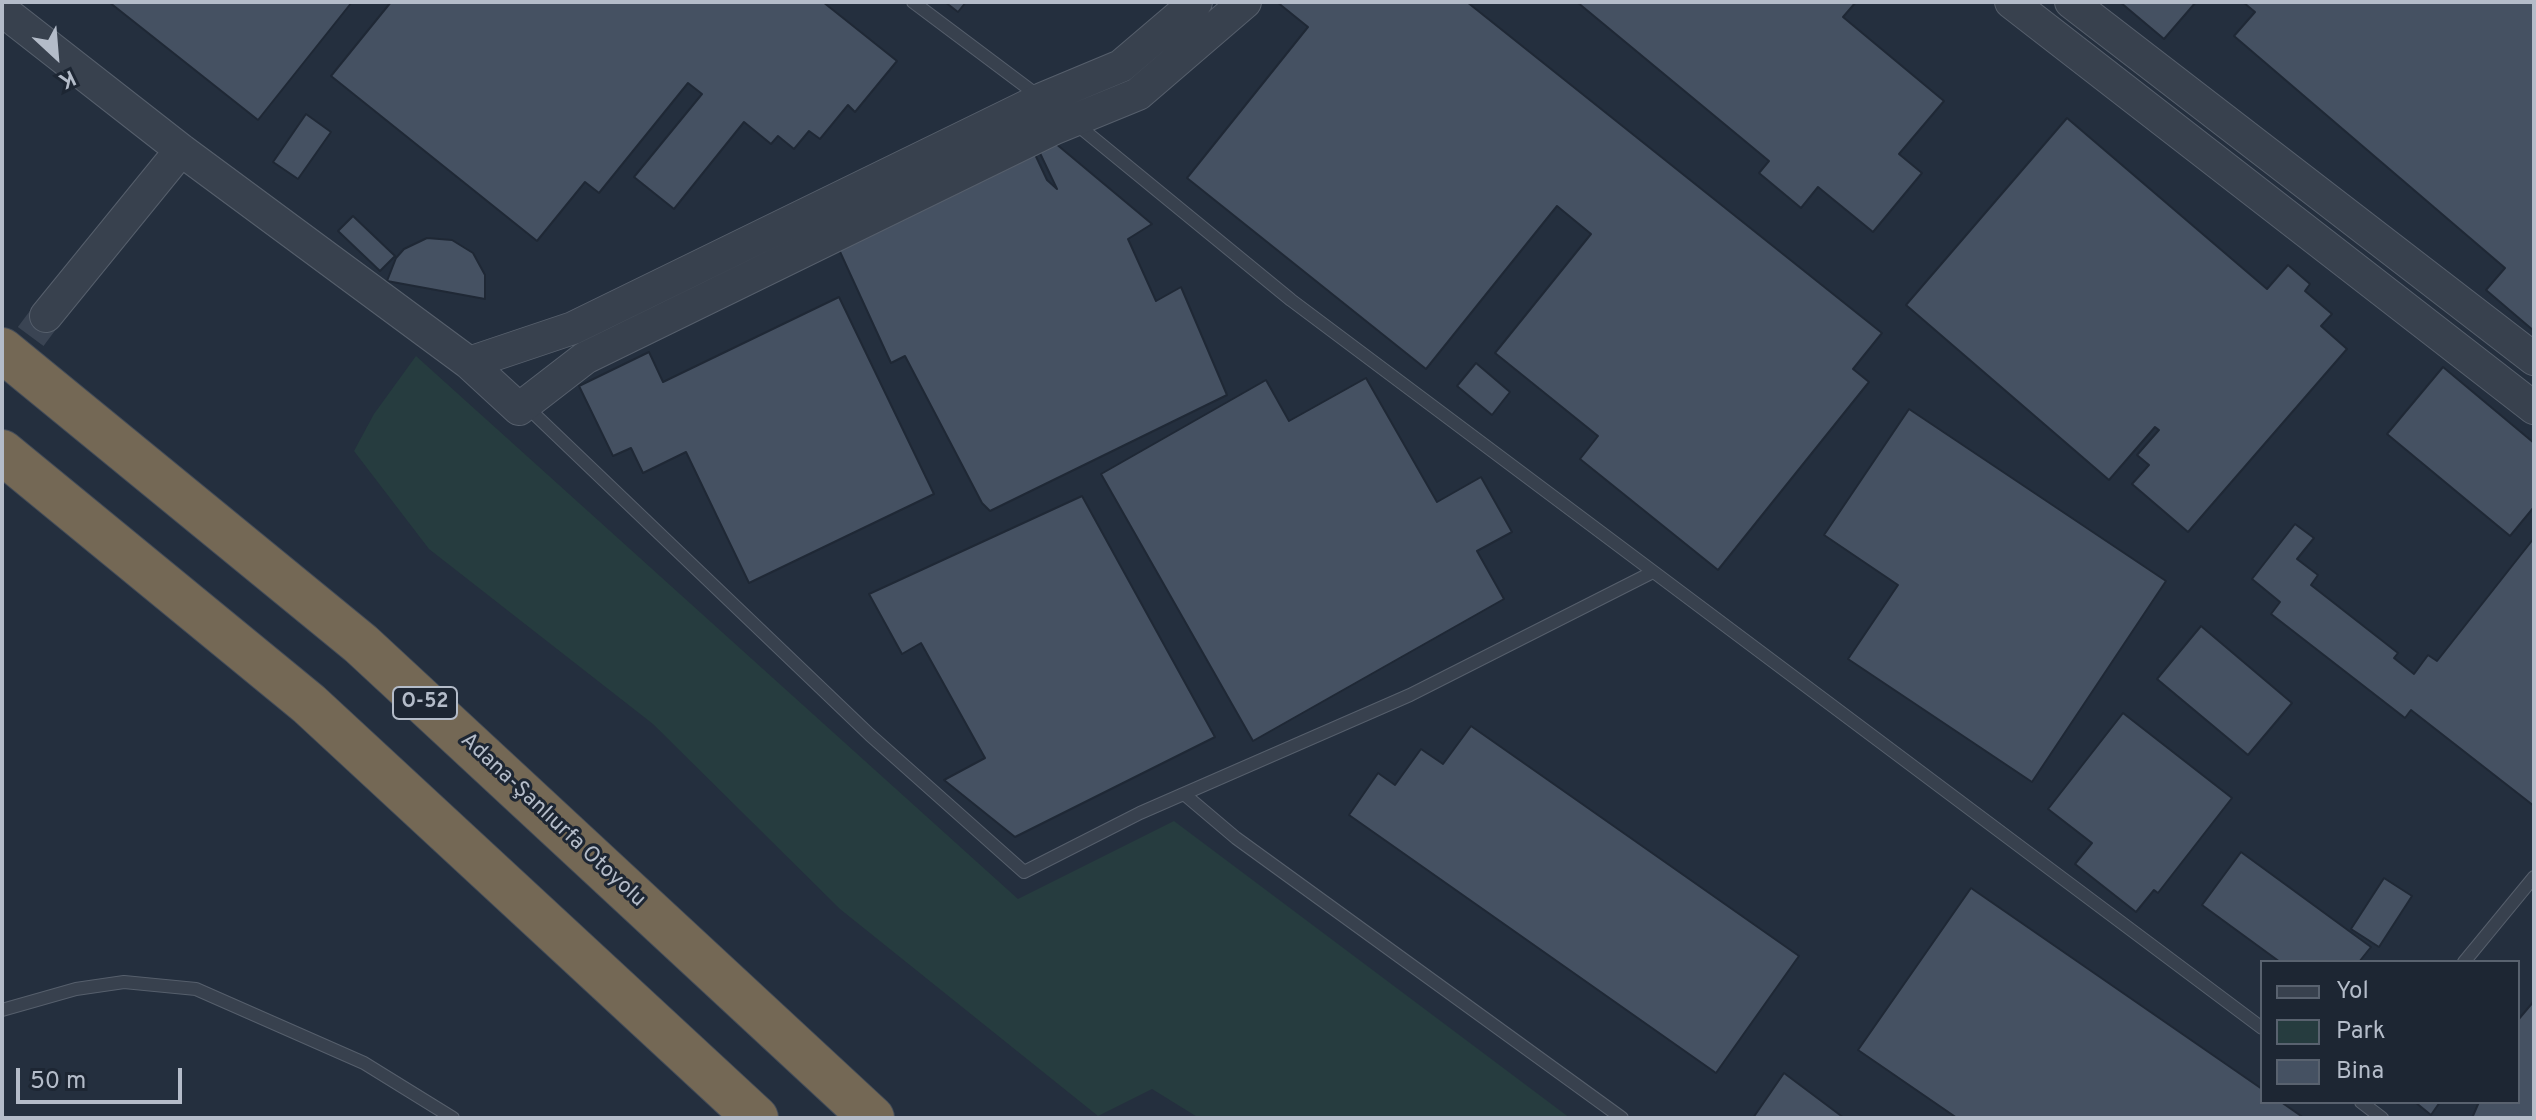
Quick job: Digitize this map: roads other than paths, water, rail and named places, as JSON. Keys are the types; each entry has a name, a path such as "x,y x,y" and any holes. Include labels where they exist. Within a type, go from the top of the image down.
{"highway":[{"name":"Adana-Şanlıurfa Otoyolu","path":"2,350 361,644 872,1118"},
{"path":"2,452 309,704 756,1118"}],"street":[{"path":"2,10 181,150 469,363 522,407 585,358 1057,110 1121,66 1196,2"},
{"path":"469,363 573,328 1057,110 1138,94 1245,2"},
{"path":"2011,2 2534,408"},
{"path":"2071,2 2534,359"},
{"path":"46,316 181,150"}],"lane":[{"path":"913,2 1057,110 1291,300 1651,573 2260,1027"},
{"path":"522,407 870,735 1024,872 1184,794 1410,695 1651,573"},
{"path":"1184,794 1236,838 1622,1118"},
{"path":"2466,960 2534,877"},
{"path":"2,1010 76,989 124,982 196,989 364,1063 453,1118"},
{"path":"2364,1104 2382,1118"}],"tunnel":[{"path":"2,375 46,316"}]}
